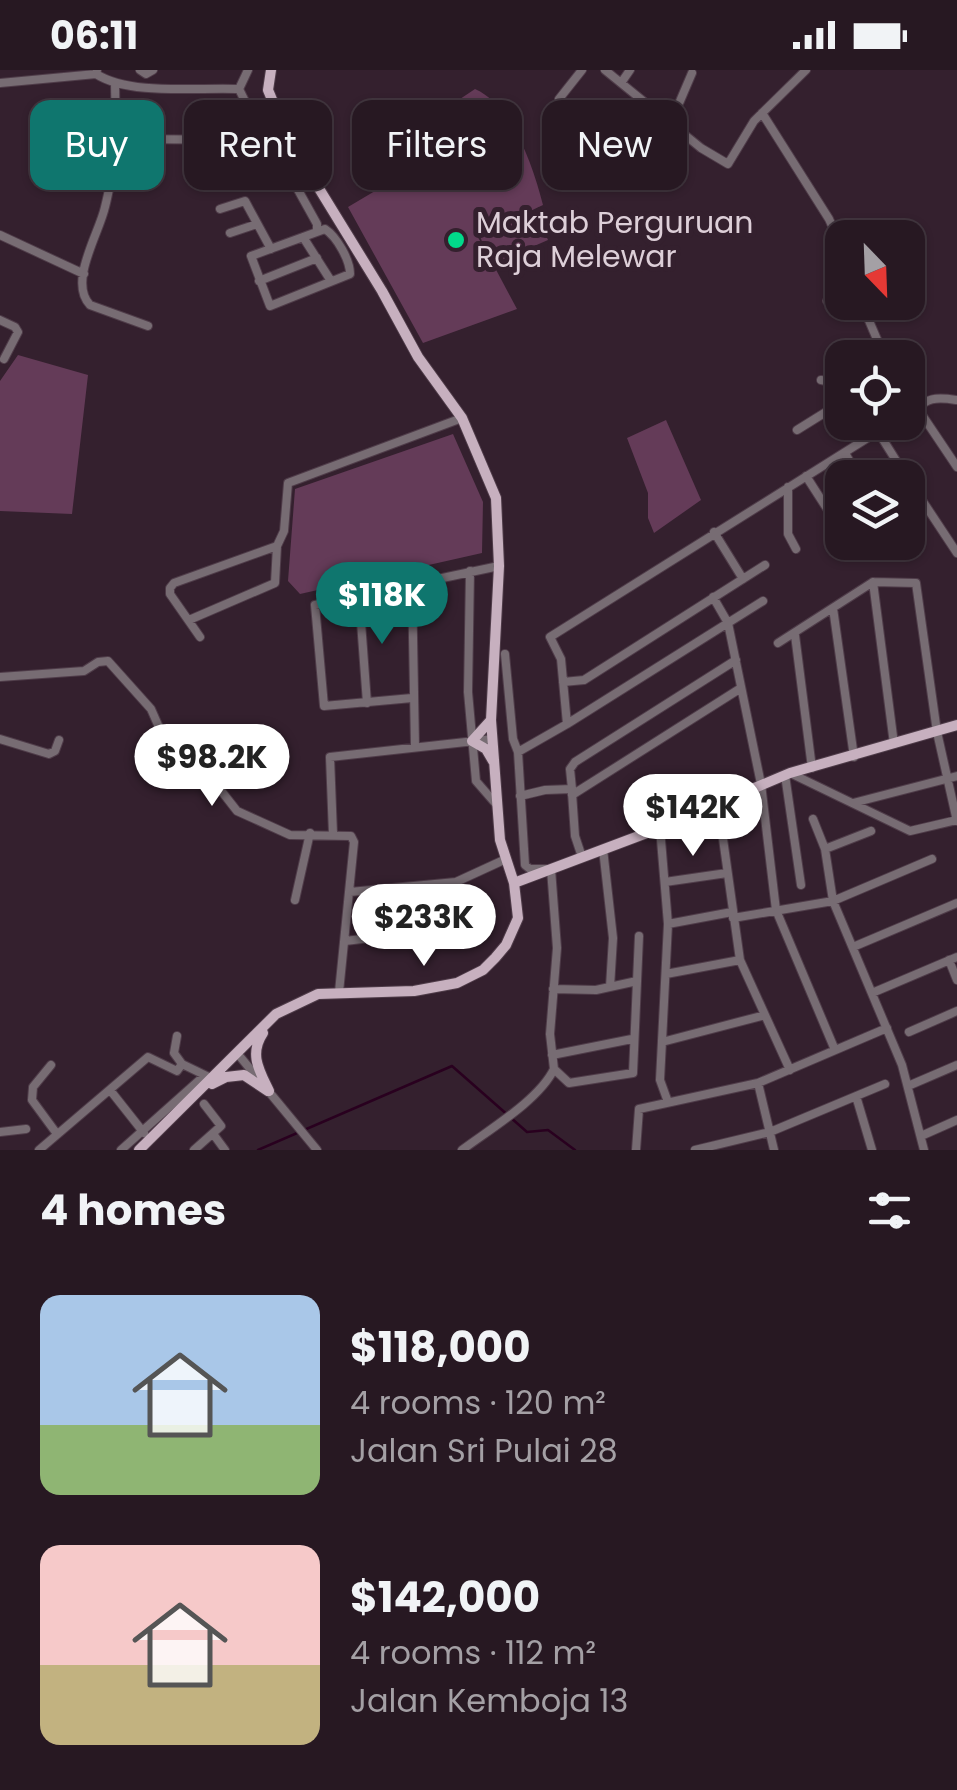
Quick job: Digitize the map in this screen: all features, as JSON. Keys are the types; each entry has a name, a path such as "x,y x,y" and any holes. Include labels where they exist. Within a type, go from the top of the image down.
{"main road":[{"path":"271,70 268,90 272,100"},
{"path":"320,190 382,290 418,358 462,418 496,498 499,566 492,674 496,805 518,905"},
{"path":"492,720 472,741 486,749 496,768"},
{"path":"514,883 660,828 787,774 956,728"},
{"path":"506,861 518,874 538,874"},
{"path":"139,1150 146,1136 276,1014 304,999 339,992 414,991 474,976 506,946 514,931 525,884 538,874"},
{"path":"269,1092 255,1059 255,1047 260,1036 304,999"},
{"path":"207,1081 244,1074 269,1092"}],"street":[{"path":"140,70 146,74 153,70"},
{"path":"244,100 239,89 248,70"},
{"path":"560,100 582,70"},
{"path":"604,70 642,100"},
{"path":"621,84 630,70"},
{"path":"0,83 41,74 97,72 115,84 239,89"},
{"path":"687,136 728,164 762,113 800,72"},
{"path":"681,100 692,73"},
{"path":"115,84 116,100"},
{"path":"762,113 829,220"},
{"path":"108,190 84,274 87,304 148,326"},
{"path":"299,190 318,224 317,230"},
{"path":"220,209 243,200 271,248"},
{"path":"230,233 257,224"},
{"path":"317,230 333,234 352,270 270,306 251,256 317,230"},
{"path":"0,236 84,274"},
{"path":"304,237 331,281"},
{"path":"258,281 317,258"},
{"path":"0,320 18,330 4,359"},
{"path":"821,380 825,381"},
{"path":"925,400 956,400"},
{"path":"797,430 825,413"},
{"path":"189,620 273,586 288,483 462,418"},
{"path":"925,427 956,466"},
{"path":"567,724 560,659 550,637 865,440"},
{"path":"845,453 849,460"},
{"path":"806,476 825,506"},
{"path":"788,487 788,534 796,549"},
{"path":"925,506 957,553"},
{"path":"714,532 742,579"},
{"path":"200,637 170,594 170,588 276,546"},
{"path":"562,682 584,680 765,565"},
{"path":"412,698 324,706 315,605 499,566"},
{"path":"470,571 468,692 476,780 496,805"},
{"path":"412,582 414,748"},
{"path":"873,582 894,744"},
{"path":"778,643 873,582 916,584 937,732 952,778 957,820 910,831 787,774"},
{"path":"359,595 367,703"},
{"path":"713,598 728,623 736,660 760,784 776,910 835,1050"},
{"path":"518,752 762,602"},
{"path":"833,608 854,757"},
{"path":"795,635 812,768"},
{"path":"462,1150 515,1110 546,1082 554,1069 556,948 551,869 530,869 525,864 518,752 505,654"},
{"path":"582,857 574,836 570,769 575,762 736,660"},
{"path":"0,678 84,671 108,661 151,710 162,734 220,788 236,811 284,834 353,838 339,992"},
{"path":"492,674 508,678"},
{"path":"520,796 545,790 572,792 741,688"},
{"path":"0,739 49,754 55,751 59,740"},
{"path":"333,834 330,757 493,739"},
{"path":"220,788 241,764"},
{"path":"787,774 801,885"},
{"path":"853,803 952,778"},
{"path":"718,803 740,960 790,1070"},
{"path":"813,819 824,849 833,901 887,1028 908,1086 924,1150"},
{"path":"660,828 668,924 660,1080 668,1102"},
{"path":"824,849 871,831"},
{"path":"295,900 310,833"},
{"path":"603,849 613,938 610,987"},
{"path":"668,924 833,901 932,859"},
{"path":"350,892 456,882 506,861"},
{"path":"665,882 727,872"},
{"path":"345,942 456,928 464,918 456,882"},
{"path":"853,947 957,903"},
{"path":"554,1069 570,1083 632,1072 639,936"},
{"path":"872,992 953,958 957,980"},
{"path":"666,974 740,960"},
{"path":"554,990 637,982"},
{"path":"908,1032 957,1011"},
{"path":"662,1042 765,1015"},
{"path":"636,1150 639,1109 758,1084 887,1028"},
{"path":"177,1036 174,1053 182,1064 207,1081"},
{"path":"552,1055 632,1040"},
{"path":"237,1053 316,1150"},
{"path":"40,1150 148,1058 177,1070 182,1064"},
{"path":"51,1065 33,1087 32,1100 58,1134"},
{"path":"908,1086 957,1065"},
{"path":"758,1084 774,1150"},
{"path":"695,1150 770,1132 884,1084"},
{"path":"110,1090 146,1136 121,1150"},
{"path":"856,1096 872,1150"},
{"path":"194,1150 214,1134 220,1123 204,1104"},
{"path":"920,1136 957,1120"},
{"path":"0,1132 26,1129"},
{"path":"214,1134 225,1150"}],"shaded area":[{"path":"475,89 491,100 458,100"},
{"path":"522,144 543,205 477,236 484,247 480,236 536,212 548,240 493,264 517,309 423,343 348,207 377,190 522,190"},
{"path":"18,355 88,375 72,514 0,511 0,381"},
{"path":"666,420 701,500 654,533 648,518 648,493 627,438"},
{"path":"453,434 483,502 482,553 300,594 288,581 295,489"}],"waterway":[{"path":"258,1150 452,1066 527,1132 548,1130 575,1150"}],"place":[{"name":"Maktab Perguruan Raja Melewar","path":"456,240"}]}
